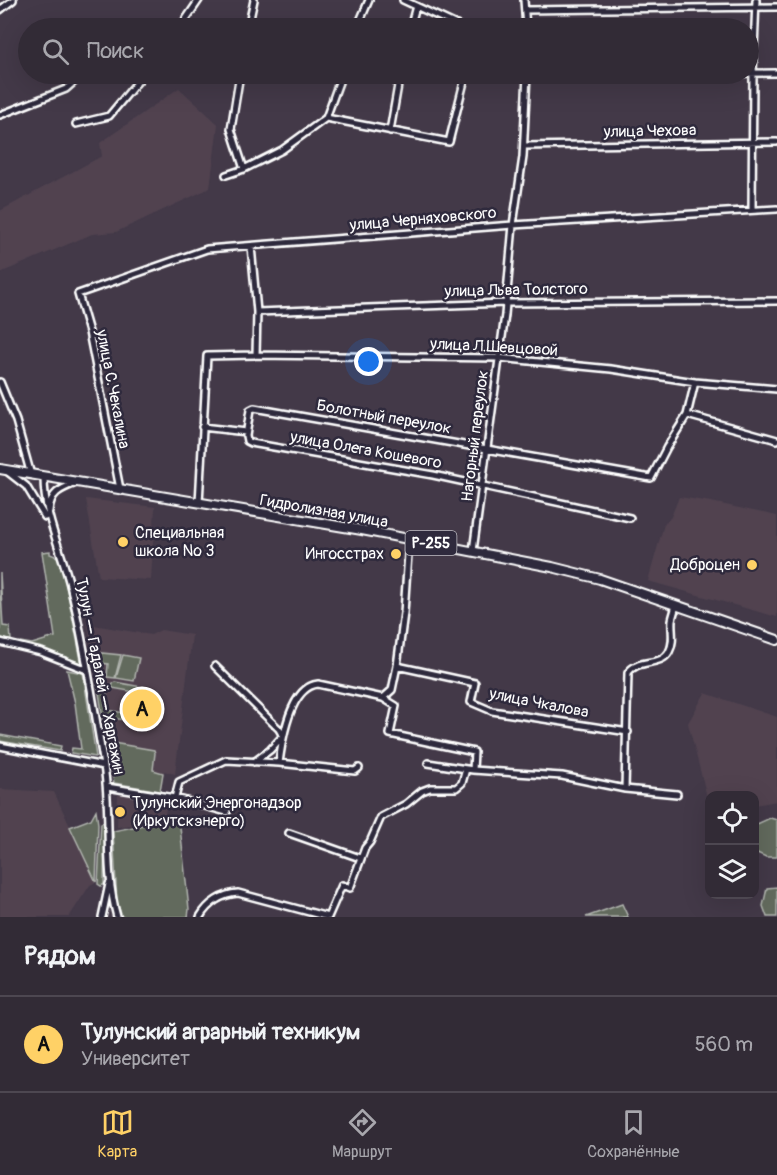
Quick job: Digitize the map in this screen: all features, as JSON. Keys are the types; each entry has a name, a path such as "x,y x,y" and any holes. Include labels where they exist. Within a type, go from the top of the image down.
{"highway":[{"name":"Гидролизная улица","path":"3,470 409,539 591,576 777,640"}],"street":[{"path":"0,10 13,0"},
{"path":"187,18 199,0"},
{"path":"250,18 254,0"},
{"path":"361,18 369,0"},
{"path":"403,0 442,18"},
{"path":"524,0 525,18"},
{"path":"756,0 756,18"},
{"path":"413,18 416,6"},
{"path":"525,10 777,7"},
{"path":"759,74 777,73"},
{"path":"0,115 66,89 72,84"},
{"path":"76,124 109,116 136,84"},
{"path":"238,84 231,129 244,169"},
{"path":"226,175 244,169 282,150 326,118 338,84"},
{"path":"390,130 398,84"},
{"path":"326,118 449,142 464,84"},
{"name":"Нагорный переулок","path":"473,551 488,449 524,147 527,84"},
{"path":"752,210 753,84"},
{"name":"улица Чехова","path":"524,147 777,142"},
{"name":"улица Черняховского","path":"78,294 207,249 513,225 777,209"},
{"path":"251,246 256,312 256,355"},
{"name":"улица С.Чекалина","path":"78,294 96,364 120,489"},
{"name":"улица Льва Толстого","path":"256,312 506,303 777,301"},
{"name":"улица Л.Шевцовой","path":"202,427 207,356 499,358 611,369 695,382 777,389"},
{"path":"0,382 15,421 31,475"},
{"path":"695,382 687,416 777,440"},
{"name":"Болотный переулок","path":"246,432 250,410 254,408 651,478 687,416"},
{"path":"199,503 202,427 246,432"},
{"name":"улица Олега Кошевого","path":"246,432 246,439 251,443 483,486 630,518"},
{"path":"3,470 23,483 33,494 53,531"},
{"name":"Тулун — Гадалей — Харгажин","path":"44,478 45,507 66,568 104,766 107,787 110,879 117,917"},
{"path":"49,519 52,496 61,489 76,483"},
{"path":"383,699 392,690 397,666 404,613 409,539"},
{"path":"625,789 628,673 636,665 662,659 669,653 674,633 672,621 676,605"},
{"path":"0,642 41,652 87,670"},
{"path":"214,666 279,729 283,736"},
{"name":"улица Чкалова","path":"397,666 475,683 471,702 492,711 628,732"},
{"path":"279,763 286,723 298,699 311,685 324,685 383,699 396,706 390,734 474,752 473,770"},
{"path":"254,762 283,736"},
{"path":"0,746 104,766"},
{"path":"175,798 178,782 231,759 355,771 359,768"},
{"path":"428,763 473,770 562,776 625,789 677,794"},
{"path":"200,917 211,904 227,895 238,893 328,916 342,885 350,888 360,858 383,814 399,808 413,796 430,788 456,788 462,783 466,769"},
{"path":"107,787 175,798 227,813"},
{"path":"288,833 360,858"},
{"path":"102,917 110,879"}],"shaded area":[{"path":"179,88 218,124 210,188 116,232 92,234 0,273 0,211 102,156 100,143"},
{"path":"679,497 777,516 777,617 648,581 664,524 671,517"},
{"name":"Специальная школа № 3","path":"86,499 155,507 151,580 99,577"},
{"path":"88,624 151,635 161,630 192,635 175,774 164,771 160,791 114,783"},
{"path":"705,693 777,717 777,801 759,804 759,791 705,791 688,723"},
{"path":"0,789 54,792 96,882 90,885 69,917 0,917"},
{"path":"118,795 166,800 165,820 117,827"}],"green space":[{"path":"50,551 50,554 58,557 64,575 82,665 20,642 32,644 55,637 42,552"},
{"path":"0,573 3,626 10,627 11,641 0,637"},
{"path":"102,653 121,655 115,678 107,677 108,664 101,663"},
{"path":"123,655 139,658 134,681 116,678"},
{"path":"67,670 83,673 96,757 71,753 72,748 81,749 75,703"},
{"path":"97,680 103,680 108,686 105,705 107,710 148,717 152,715 151,724 113,718 110,738 106,738"},
{"path":"115,682 158,690 157,696 112,688"},
{"path":"0,735 61,746 60,751 0,741"},
{"path":"107,742 154,750 153,770 163,773 160,791 114,783"},
{"path":"96,810 98,824 96,882 70,827 91,819"},
{"path":"179,818 188,917 122,917 117,902 113,831"},
{"path":"770,818 777,820 777,857 766,857 759,854 759,823"},
{"path":"105,822 104,884 101,886 98,884 101,823"},
{"path":"777,887 777,917 767,917 763,906 767,888"},
{"path":"622,904 628,917 586,917"}],"place":[{"name":"Специальная школа № 3","path":"123,542"},
{"name":"Ингосстрах","path":"396,554"},
{"name":"Доброцен","path":"752,565"},
{"name":"Тулунский аграрный техникум","path":"142,709"},
{"name":"Тулунский Энергонадзор (Иркутскэнерго)","path":"120,812"}]}
